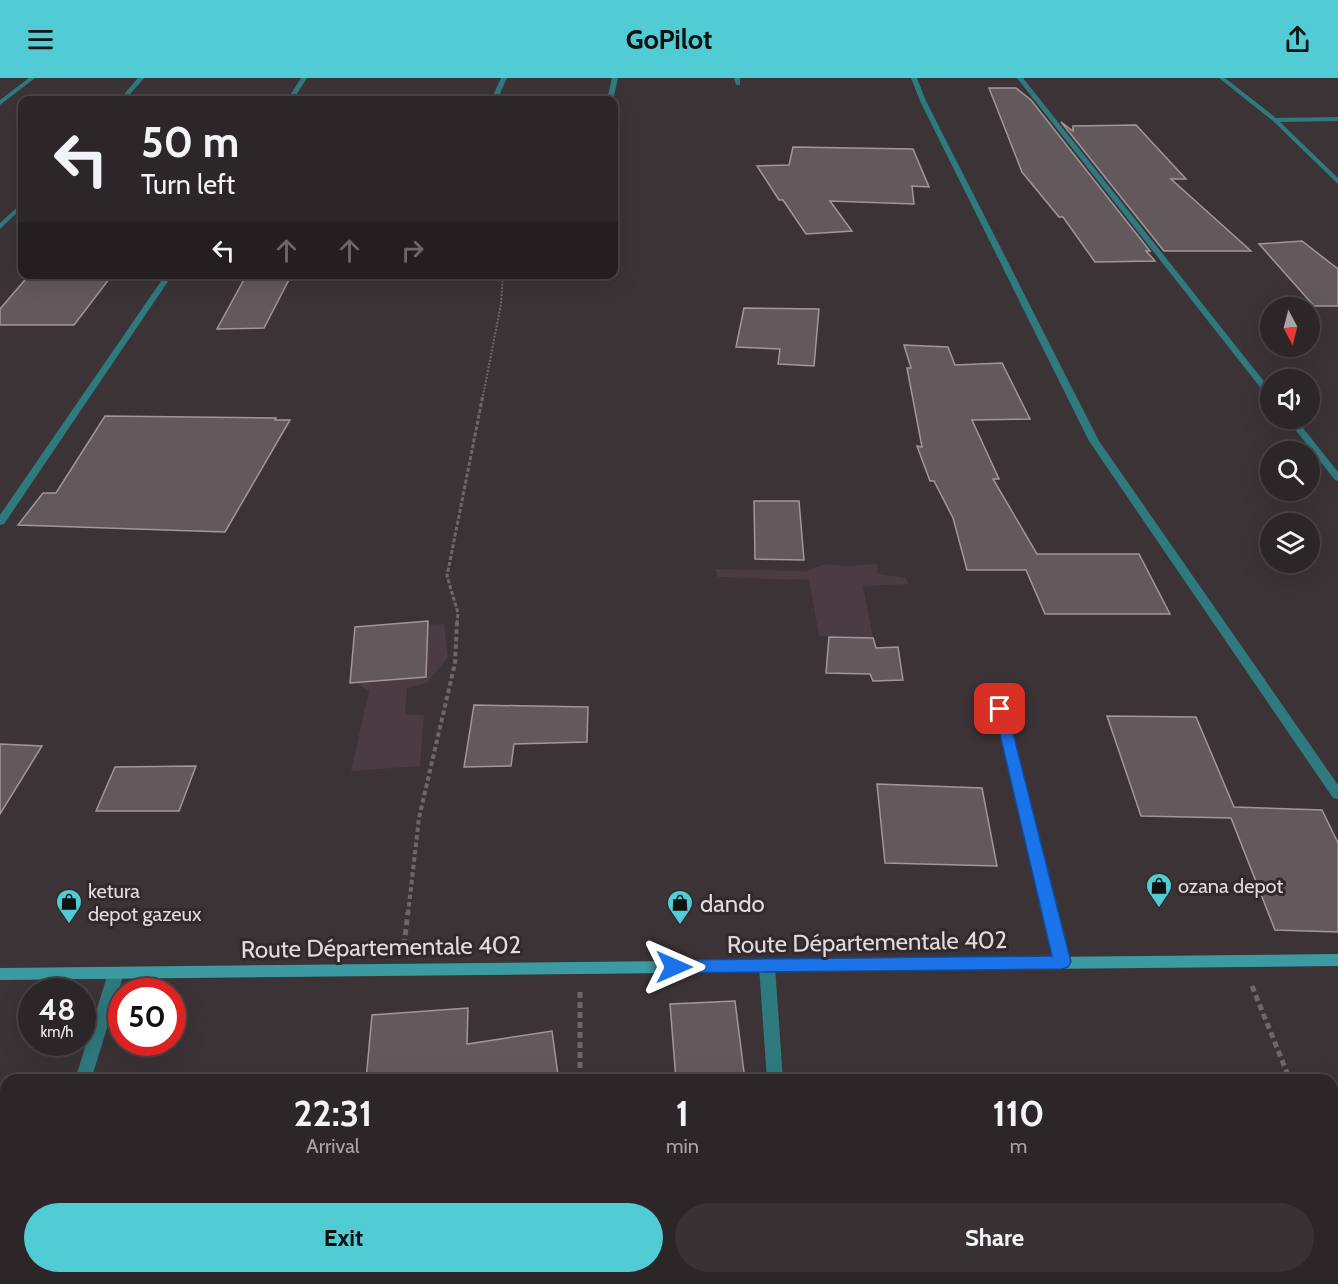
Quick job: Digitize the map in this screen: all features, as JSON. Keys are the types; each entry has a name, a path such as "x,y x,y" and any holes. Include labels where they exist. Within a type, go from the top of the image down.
{"main road":[{"name":"Route Départementale 402","path":"0,974 1338,960"}],"street":[{"path":"0,103 32,78"},
{"path":"125,96 141,78"},
{"path":"293,96 304,78"},
{"path":"496,96 504,78"},
{"path":"611,96 615,78"},
{"path":"914,78 922,101 1094,441 1338,795"},
{"path":"1020,78 1260,381"},
{"path":"1222,78 1275,120 1338,182"},
{"path":"1275,120 1338,119"},
{"path":"0,227 18,209"},
{"path":"0,522 167,279"},
{"path":"1299,429 1338,478"},
{"path":"1000,709 1062,962"},
{"path":"767,966 775,1074"},
{"path":"85,1074 116,973"}],"path":[{"path":"401,970 419,818 455,663 458,614 447,576 501,304 503,279"},
{"path":"1241,961 1288,1074"},
{"path":"580,968 580,1074"}],"shaded area":[{"path":"825,564 847,566 877,564 878,574 906,578 909,584 863,586 873,638 819,636 809,580 718,577 715,569 807,571"},
{"path":"444,624 448,657 427,683 407,688 405,714 424,715 420,766 351,771 369,691 350,679 355,627"}],"building":[{"path":"989,88 1016,88 1031,100 1150,251 1146,251 1155,261 1095,262 1063,217 1059,217 1022,172"},
{"path":"1061,122 1073,131 1073,126 1136,125 1186,179 1171,179 1251,251 1164,251"},
{"path":"793,147 913,149 929,187 912,186 914,204 830,201 852,231 806,234 783,200 779,200 757,166 789,165"},
{"path":"1302,241 1338,269 1338,306 1320,306 1320,297 1306,297 1259,244"},
{"path":"26,279 109,279 74,325 0,325 0,309"},
{"path":"244,279 289,279 264,328 217,329"},
{"path":"744,308 819,309 814,366 778,364 780,349 736,347"},
{"path":"904,345 948,347 955,365 1002,363 1030,419 972,420 999,479 993,479 1037,554 1139,554 1170,614 1045,614 1026,570 967,570 953,518 934,481 930,481 917,446 922,447 907,368 911,368"},
{"path":"105,416 290,420 225,532 18,525 43,493 56,493"},
{"path":"754,501 799,501 804,560 755,559"},
{"path":"428,621 426,677 350,683 355,627"},
{"path":"829,637 873,638 876,648 898,647 903,680 873,681 870,674 826,673"},
{"path":"474,705 588,707 587,742 514,744 511,766 464,767"},
{"path":"1107,716 1196,717 1234,807 1322,810 1338,843 1338,932 1275,930 1231,818 1141,816"},
{"path":"0,744 42,746 0,814"},
{"path":"196,766 179,811 96,811 115,767"},
{"path":"877,784 982,788 997,866 885,863"},
{"path":"735,1001 744,1074 676,1074 670,1004"},
{"path":"468,1008 467,1044 552,1031 558,1074 367,1074 372,1015"}],"place":[{"name":"ozana depot","path":"1159,909"},
{"name":"ketura depot gazeux","path":"69,925"},
{"name":"dando","path":"680,926"}],"route":[{"path":"674,967 1062,962 1000,709"}]}
